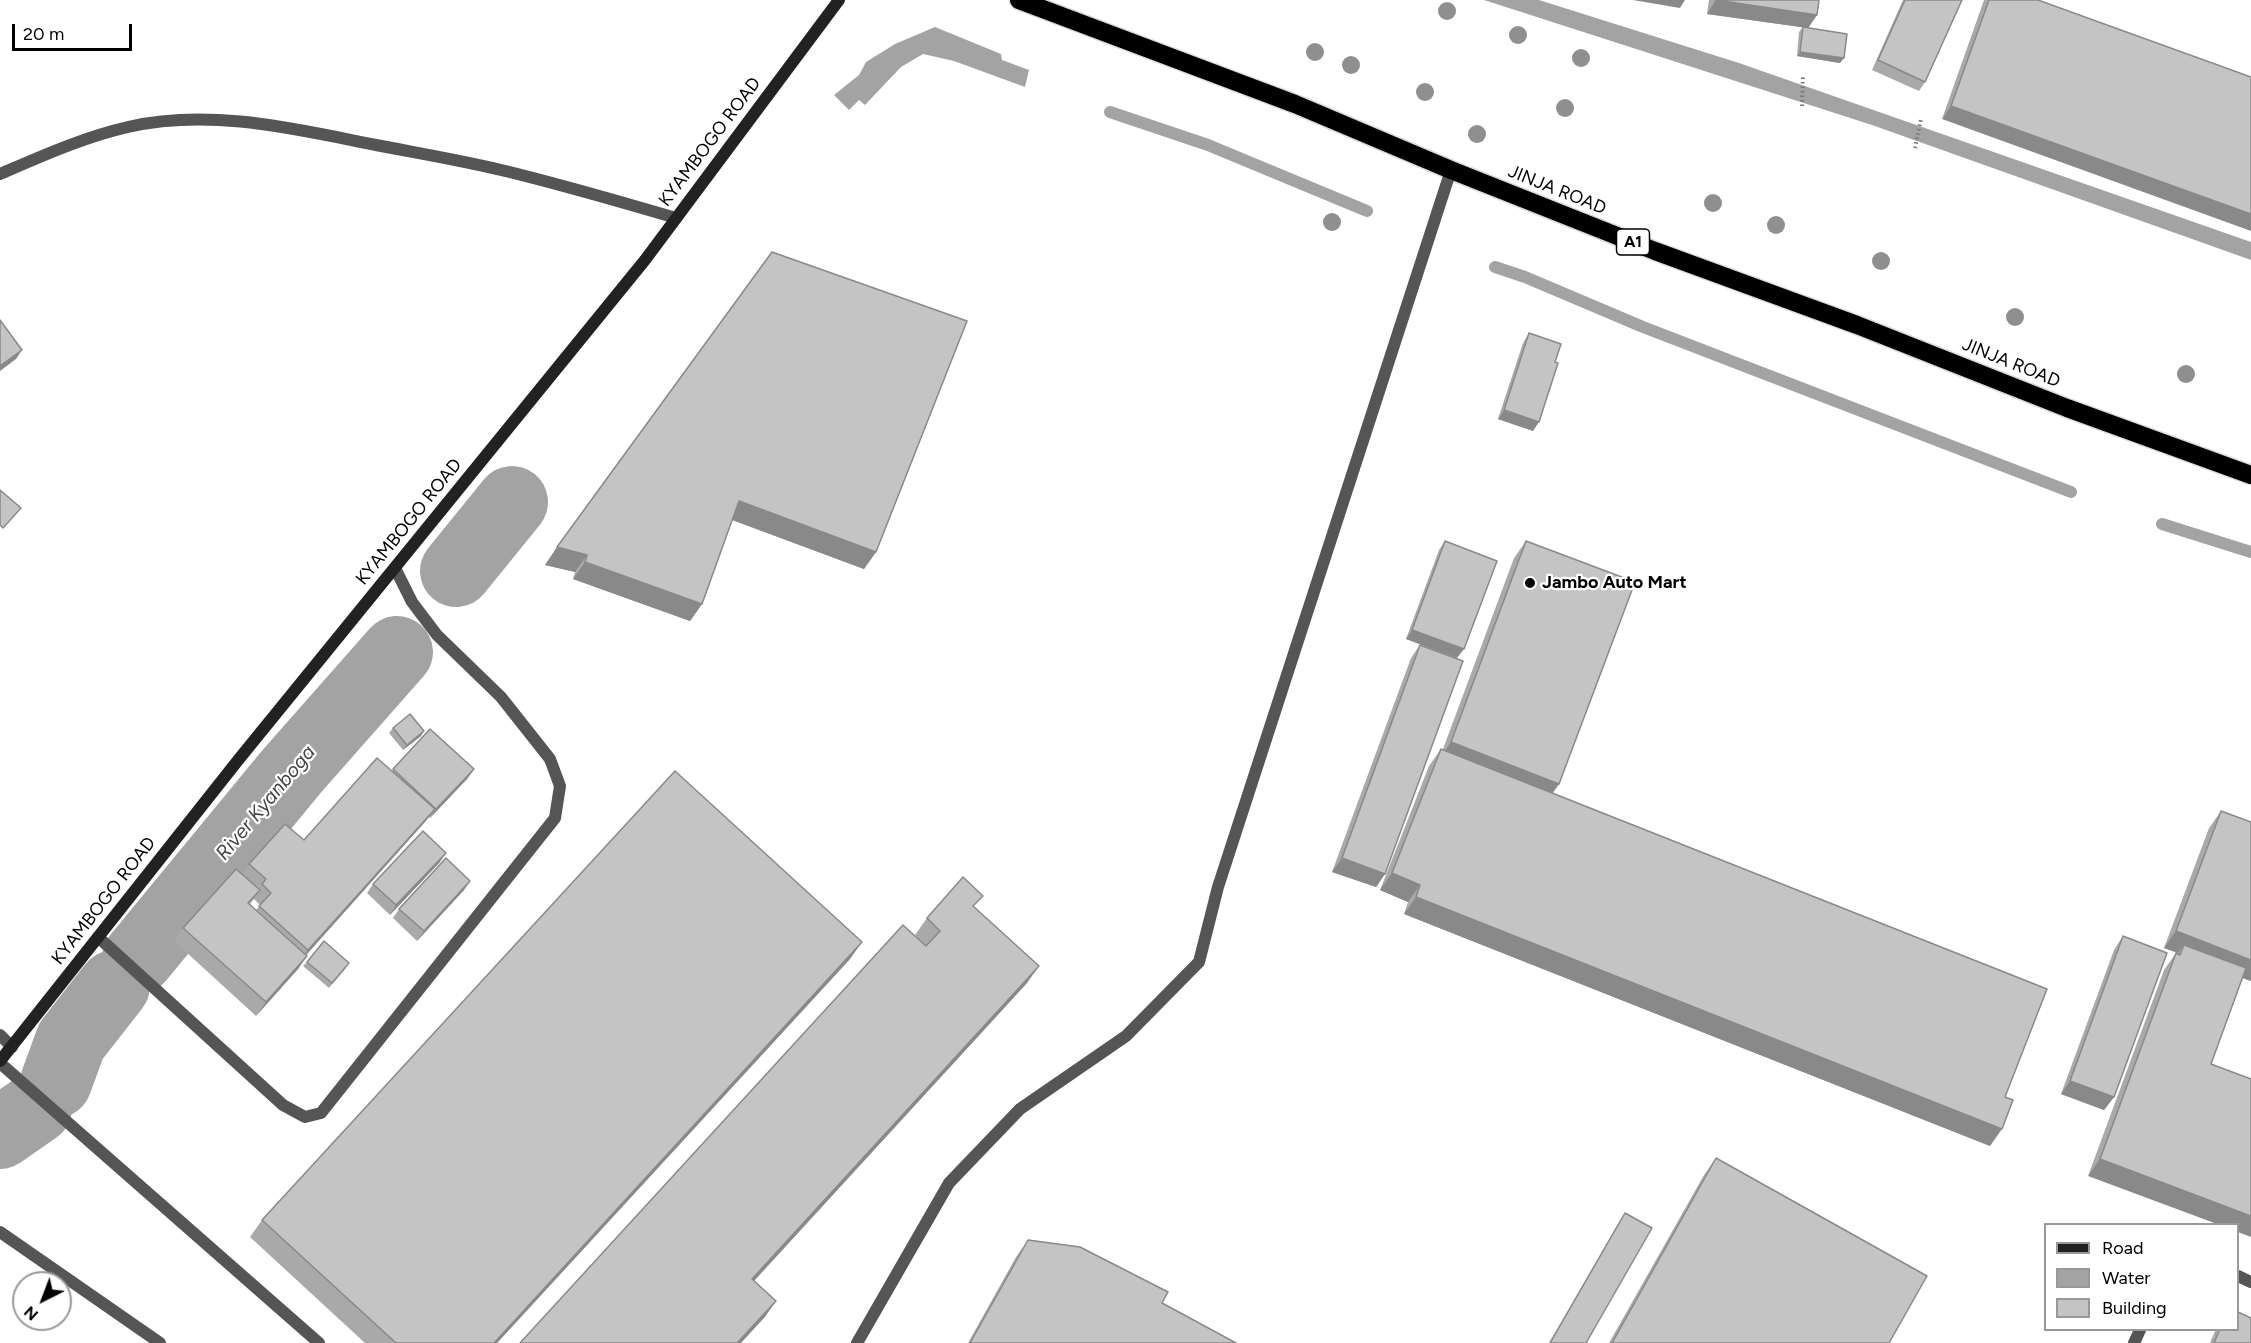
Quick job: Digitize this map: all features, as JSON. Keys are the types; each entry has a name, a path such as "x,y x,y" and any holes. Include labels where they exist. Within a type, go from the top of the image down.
{"highway":[{"name":"JINJA ROAD","path":"1019,0 1295,104 1451,170 1654,251 1857,325 2067,408 2251,475"}],"street":[{"name":"KYAMBOGO ROAD","path":"0,1062 239,759 645,260 839,0"},
{"path":"0,174 66,146 129,126 189,119 243,121 282,126 500,170 589,192 676,218"},
{"path":"857,1343 949,1183 1020,1110 1126,1036 1199,962 1218,887 1451,170"},
{"path":"98,937 283,1105 305,1117 321,1113 359,1066 555,818 560,786 550,759 501,697 437,635 412,602 395,568"},
{"path":"0,1035 12,1047"},
{"path":"0,1062 319,1343"},
{"path":"0,1232 160,1343"}],"path":[{"path":"1802,106 1803,75"},
{"path":"1915,148 1920,119"}],"water":[{"path":"1484,0 1539,0 1739,63 2251,242 2251,260 1872,125"},
{"path":"935,27 1001,54 1002,60 1029,70 1025,87 954,61 923,54 901,67 865,105 859,100 849,110 834,95 859,75 866,62 895,44"}],"building":[{"path":"1716,0 1819,0 1817,15"},
{"path":"1905,0 1962,0 1925,82 1878,60"},
{"path":"1989,0 2038,0 2251,77 2251,214 1951,106"},
{"path":"1803,27 1847,34 1844,58 1800,52"},
{"path":"772,252 967,321 876,552 739,501 702,604 585,562 587,555 557,547"},
{"path":"0,320 22,350 0,366"},
{"path":"1529,333 1561,344 1555,362 1558,363 1539,422 1504,410"},
{"path":"0,490 21,508 3,528 0,525"},
{"path":"1445,541 1497,561 1464,649 1412,630"},
{"path":"1526,541 1635,582 1559,784 1451,742"},
{"path":"1420,645 1463,661 1385,874 1342,858"},
{"path":"410,714 424,731 407,745 393,728"},
{"path":"430,729 474,769 436,809 393,769"},
{"path":"1441,749 2047,989 2005,1097 2013,1100 2002,1129 1416,897 1420,885 1392,873"},
{"path":"377,758 435,809 308,950 259,906 271,893 262,884 266,879 249,864 285,824 304,840"},
{"path":"675,771 862,942 494,1343 396,1343 262,1220"},
{"path":"2221,811 2251,822 2251,960 2176,931"},
{"path":"423,831 446,853 396,905 373,884"},
{"path":"446,858 470,881 424,931 399,909"},
{"path":"236,869 260,890 248,903 307,956 266,1002 183,928"},
{"path":"963,877 983,896 973,906 1039,966 752,1279 776,1301 737,1343 520,1343 903,925 926,946 940,931 927,918"},
{"path":"2123,936 2167,953 2114,1097 2070,1081"},
{"path":"324,941 349,963 332,983 307,962"},
{"path":"2184,945 2246,968 2211,1064 2251,1079 2251,1216 2100,1159 2176,953 2180,955"},
{"path":"1716,1158 1927,1276 1889,1343 1612,1343"},
{"path":"1625,1213 1652,1228 1586,1343 1550,1343"},
{"path":"1028,1240 1080,1247 1168,1292 1162,1303 1236,1343 970,1343"},
{"path":"2239,1312 2251,1318 2251,1343 2214,1343 2219,1331 2239,1331"}],"waterway":[{"path":"1110,112 1208,145 1367,211"},
{"path":"1495,267 1525,277 1643,327 2071,492"},
{"name":"River Kyanboga","path":"456,571 512,502"},
{"path":"2162,524 2251,552"},
{"name":"River Kyanboga","path":"138,958 292,771 397,652"},
{"name":"River Kyanboga","path":"56,1082 71,1041 114,986"},
{"name":"River Kyanboga","path":"0,1133 36,1108"}],"place":[{"name":"Jambo Auto Mart","path":"1530,583"}]}
